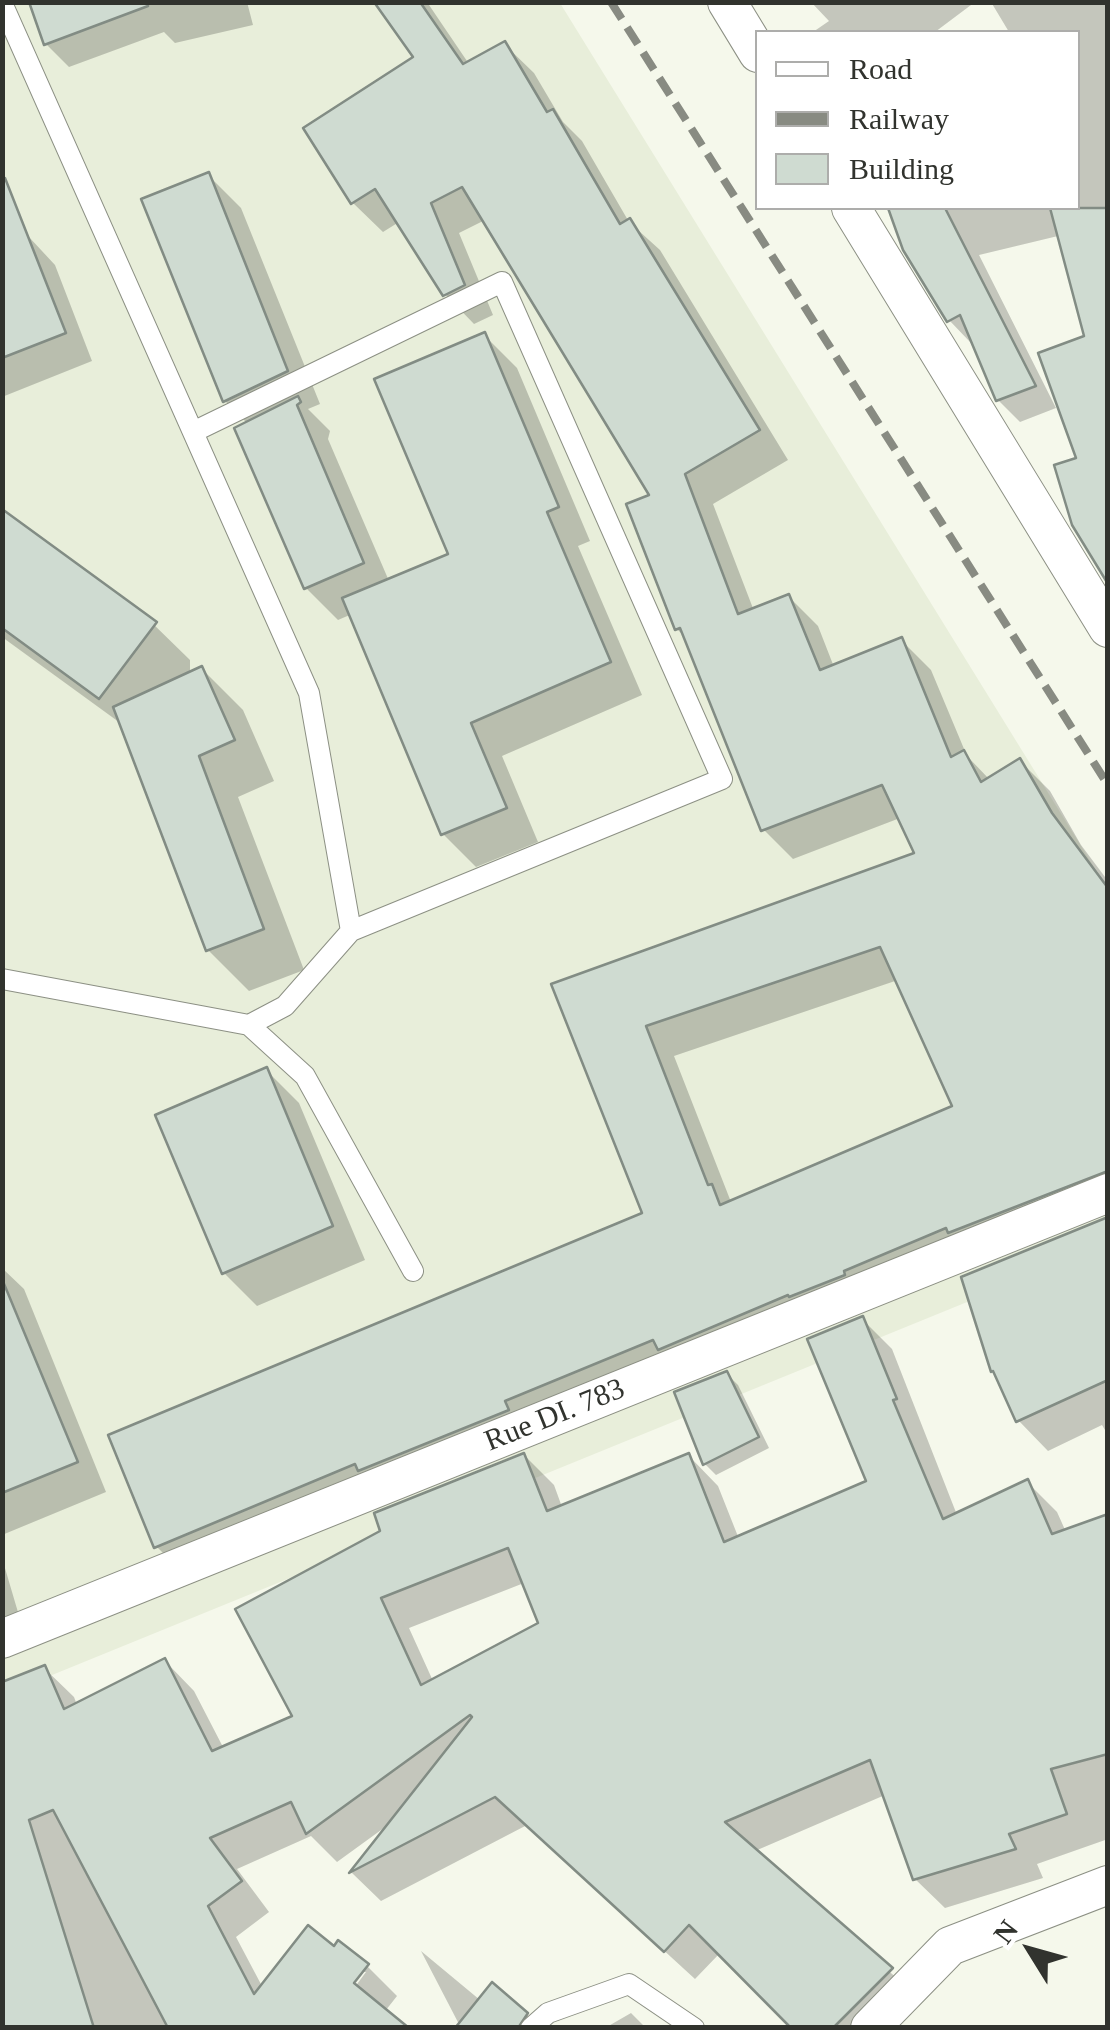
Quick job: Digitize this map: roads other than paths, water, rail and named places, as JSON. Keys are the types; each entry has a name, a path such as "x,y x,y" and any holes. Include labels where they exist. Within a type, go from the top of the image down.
{"street":[{"path":"726,2 755,48"},
{"path":"853,210 1108,628"},
{"name":"Rue DI. 783","path":"2,1639 1108,1193"},
{"path":"870,2028 950,1946 1108,1885"}],"lane":[{"path":"2,3 310,692 351,930"},
{"path":"193,432 502,282 722,779 351,930 285,1006 249,1026"},
{"path":"2,980 249,1026 305,1076 414,1271"},
{"path":"531,2028 548,2013 629,1984 694,2028"}],"railway":[{"path":"611,2 1108,785"}]}
